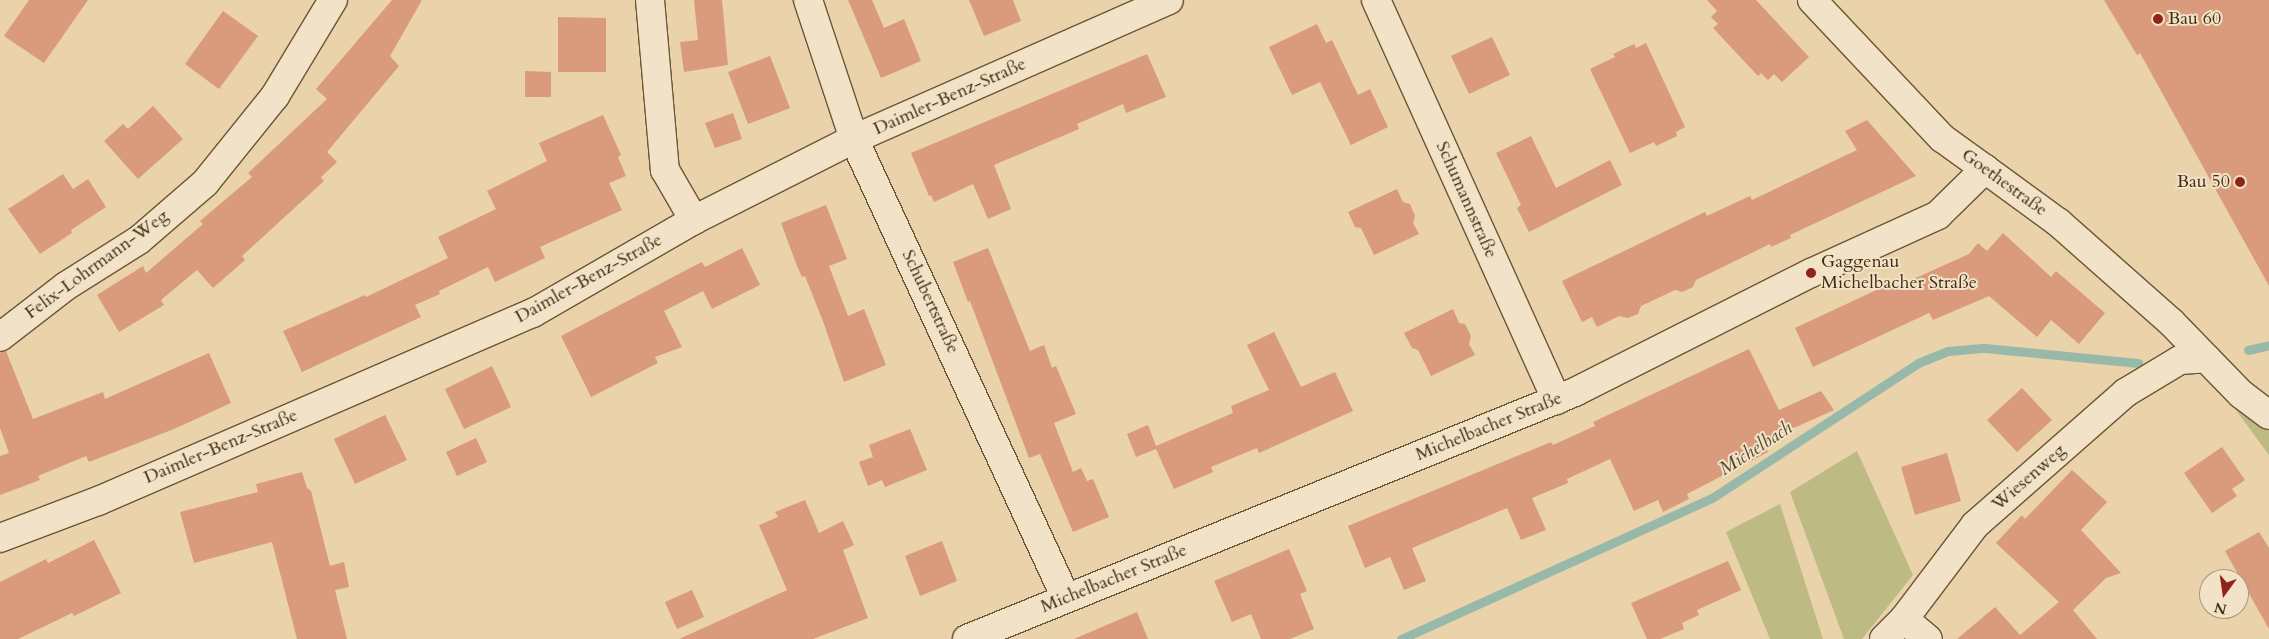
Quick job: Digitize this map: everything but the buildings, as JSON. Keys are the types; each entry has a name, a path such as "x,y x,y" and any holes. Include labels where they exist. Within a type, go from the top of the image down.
{"street":[{"name":"Felix-Lohrmann-Weg","path":"0,337 66,286 138,240 205,183 276,96 333,0"},
{"path":"650,0 665,170 694,220"},
{"name":"Schubertstraße","path":"808,0 854,139 1066,598"},
{"name":"Daimler-Benz-Straße","path":"0,538 98,501 533,313 694,220 854,139 1169,0"},
{"name":"Schumannstraße","path":"1376,0 1557,400"},
{"name":"Goethestraße","path":"1812,0 1942,138 2059,223 2171,322 2240,394 2269,415"},
{"name":"Michelbacher Straße","path":"968,639 1557,400 1811,273 1938,215 1985,169"},
{"name":"Goethestraße","path":"2206,358 2269,390"},
{"name":"Wiesenweg","path":"1884,639 1904,619 1975,525 2125,393 2180,360 2206,358"},
{"path":"1904,619 1928,639"}],"shaded area":[{"path":"2234,399 2269,422 2269,455 2230,402"},
{"path":"1857,451 1913,575 1862,639 1844,639 1790,492"},
{"path":"1780,504 1823,639 1770,639 1726,532"}],"waterway":[{"name":"Michelbach","path":"2248,350 2269,345"},
{"name":"Michelbach","path":"1401,639 1712,498 1918,363 1948,351 1985,348 2138,363"}],"place":[{"name":"Bau 60","path":"2158,19"},
{"name":"Bau 50","path":"2240,182"},
{"name":"Gaggenau Michelbacher Straße","path":"1811,273"}]}
